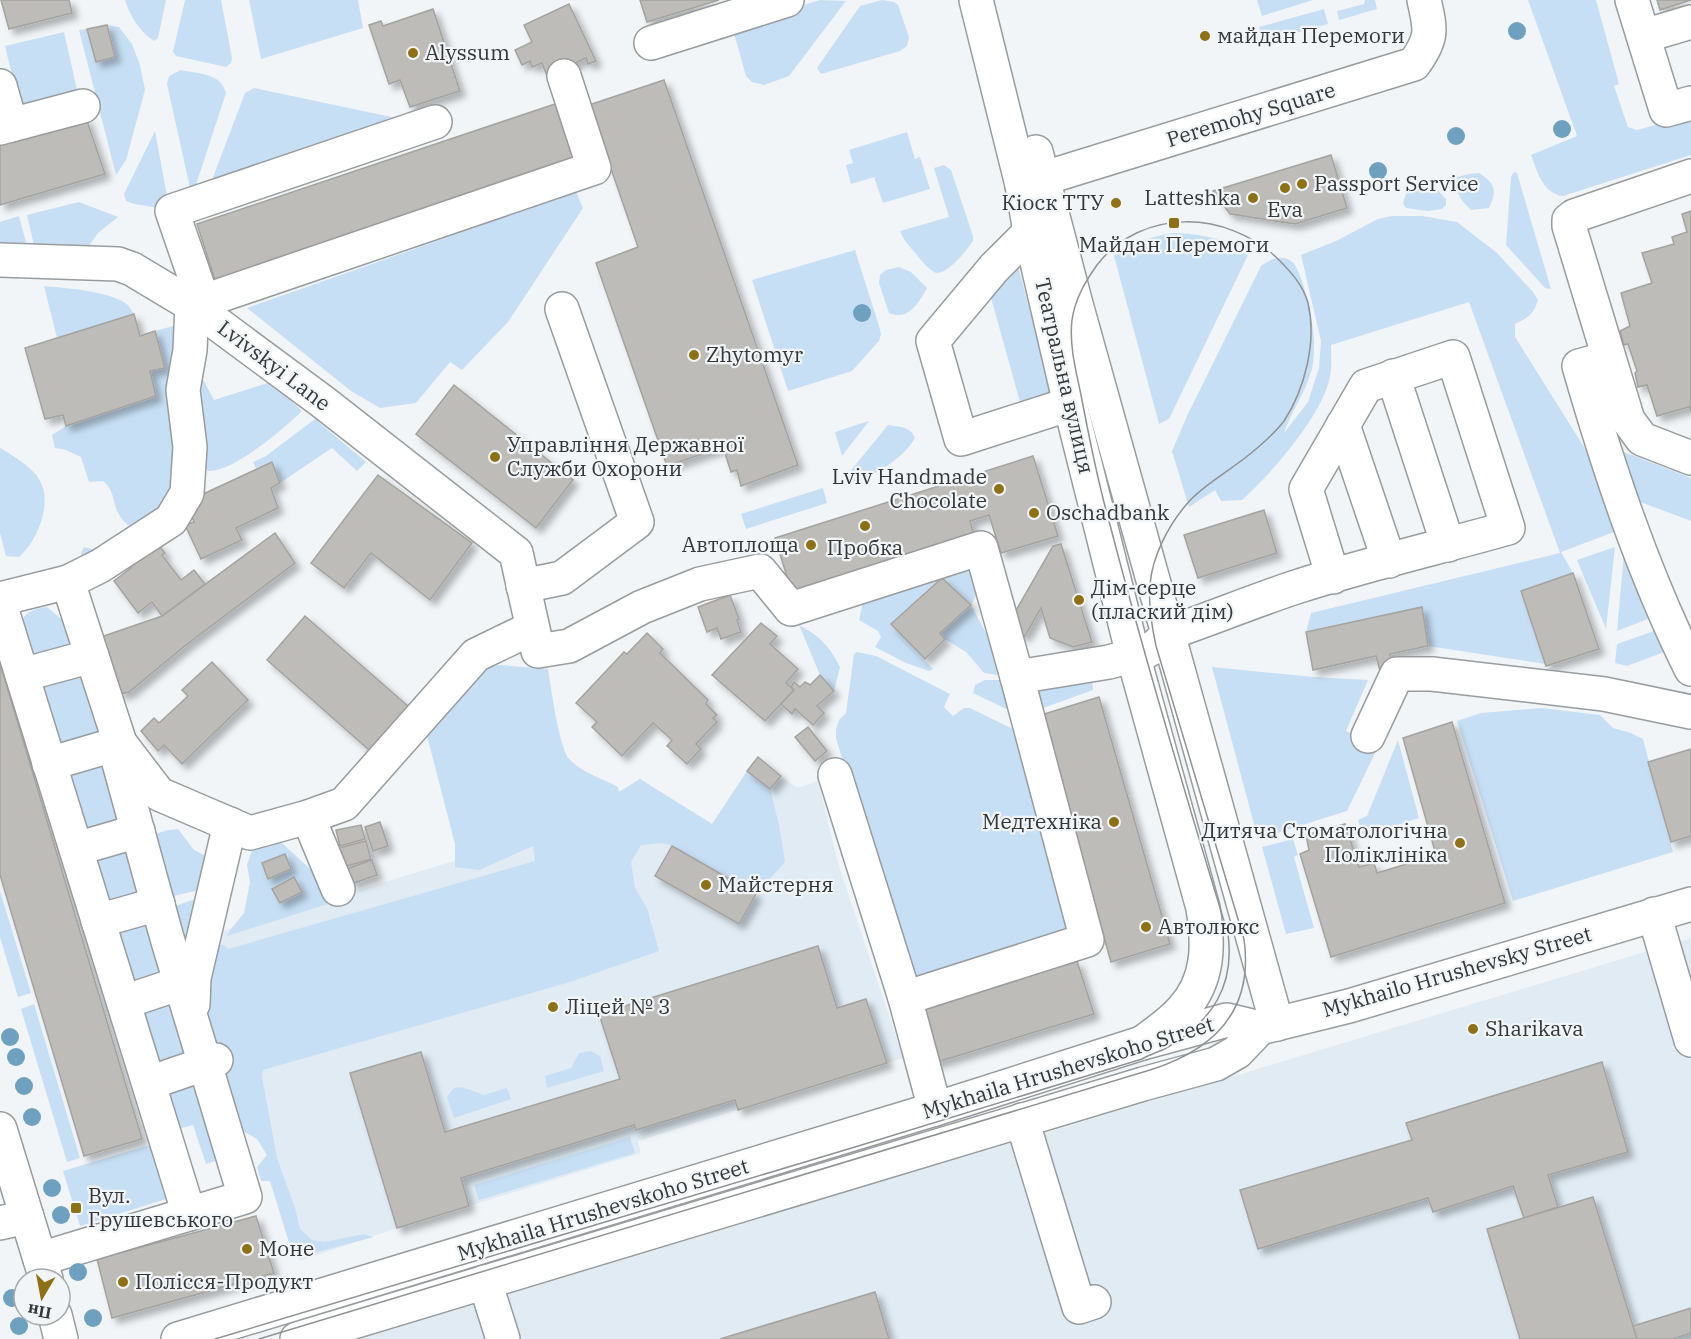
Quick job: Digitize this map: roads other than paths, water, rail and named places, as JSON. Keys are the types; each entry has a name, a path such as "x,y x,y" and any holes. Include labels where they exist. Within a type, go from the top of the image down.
{"main road":[{"path":"651,43 788,0"},
{"name":"Театральна вулиця","path":"976,0 1032,182 1076,304 1169,633 1268,1026"},
{"name":"Театральна вулиця","path":"997,0 1032,182 1030,232 1070,404 1133,655 1203,908 1207,934 1205,970 1195,993 1181,1012 1142,1043"},
{"name":"Peremohy Square","path":"1032,182 1414,64 1424,51 1431,30 1424,0"},
{"path":"1632,0 1666,110 1691,102"},
{"path":"1644,36 1691,22"},
{"path":"198,303 594,168 564,76"},
{"path":"0,86 5,127 83,106"},
{"path":"0,599 68,582 109,561 171,520 187,493 190,447 183,390 198,303 172,211 435,122"},
{"path":"1691,176 1574,216 1569,220 1628,420 1642,439 1691,458"},
{"path":"1030,232 994,268 933,341 961,439 1070,404"},
{"name":"Lvivskyi Lane","path":"0,260 118,264 198,303 516,553 523,586"},
{"path":"562,309 637,522 562,578 523,586 538,651 569,646 642,607 690,588 760,571 791,609 981,548 1087,940 905,998"},
{"path":"1017,676 1109,662 1145,652 1156,646 1169,633 1295,588 1333,578 1508,528 1453,357 1366,386 1306,489 1333,578"},
{"path":"1608,358 1579,366 1622,506 1666,616 1691,669"},
{"path":"1393,376 1448,545"},
{"path":"1343,425 1389,561"},
{"path":"68,582 120,743 159,794 250,833 308,817 344,804 476,655 532,628"},
{"path":"0,604 189,1214"},
{"path":"22,675 92,656"},
{"path":"1368,736 1397,674 1432,674 1604,694 1691,712"},
{"path":"50,764 120,743"},
{"path":"48,1267 189,1214 245,1197 211,1062 192,1021 119,763 120,743"},
{"path":"835,775 905,998 935,1109"},
{"path":"308,817 338,889"},
{"path":"192,1021 194,978 230,824"},
{"path":"76,849 138,831"},
{"path":"98,921 158,904"},
{"path":"1691,904 1654,914 1691,1040"},
{"name":"Mykhailo Hrushevsky Street","path":"1268,1026 1349,1006 1654,914"},
{"path":"124,1002 181,983"},
{"name":"Mykhaila Hrushevskoho Street","path":"178,1339 935,1109 1142,1043 1227,1020 1268,1026"},
{"name":"Mykhaila Hrushevskoho Street","path":"297,1339 1216,1064 1237,1052 1268,1026"},
{"path":"149,1083 211,1062"},
{"path":"1023,1120 1079,1307"},
{"path":"0,1129 14,1220 42,1267"},
{"path":"485,1282 503,1339"}],"tram line":[{"path":"215,1339 1142,1059 1168,1047 1197,1026 1208,1014 1224,986 1228,970 1228,934 1151,677 1105,505 1075,367 1071,339 1072,320 1081,291 1097,265 1116,246 1137,233 1161,225 1185,222 1210,224 1235,231 1257,243 1278,259 1300,285 1308,303 1310,349 1298,394 1284,421 1272,434 1250,454 1199,492 1179,513 1158,553 1150,585 1150,608 1156,646 1244,939 1243,987 1236,1006 1225,1024 1193,1051 1173,1062 1150,1070 259,1339"}],"place":[{"name":"майдан Перемоги","path":"1205,36"},
{"name":"Alyssum","path":"413,53"},
{"name":"Passport Service","path":"1302,184"},
{"name":"Eva","path":"1285,188"},
{"name":"Latteshka","path":"1253,198"},
{"name":"Кіоск ТТУ","path":"1116,203"},
{"name":"Майдан Перемоги","path":"1174,223"},
{"name":"Zhytomyr","path":"694,355"},
{"name":"Управління Державної Служби Охорони","path":"495,457"},
{"name":"Lviv Handmade Chocolate","path":"999,489"},
{"name":"Oschadbank","path":"1034,513"},
{"name":"Пробка","path":"865,526"},
{"name":"Автоплоща","path":"811,545"},
{"name":"Дім-серце (плаский дім)","path":"1079,600"},
{"name":"Медтехніка","path":"1114,822"},
{"name":"Дитяча Стоматологічна Поліклініка","path":"1460,843"},
{"name":"Майстерня","path":"706,885"},
{"name":"Автолюкс","path":"1146,927"},
{"name":"Ліцей № 3","path":"553,1007"},
{"name":"Sharikava","path":"1473,1029"},
{"name":"Вул. Грушевського","path":"76,1208"},
{"name":"Моне","path":"247,1249"},
{"name":"Полісся-Продукт","path":"123,1282"}]}
